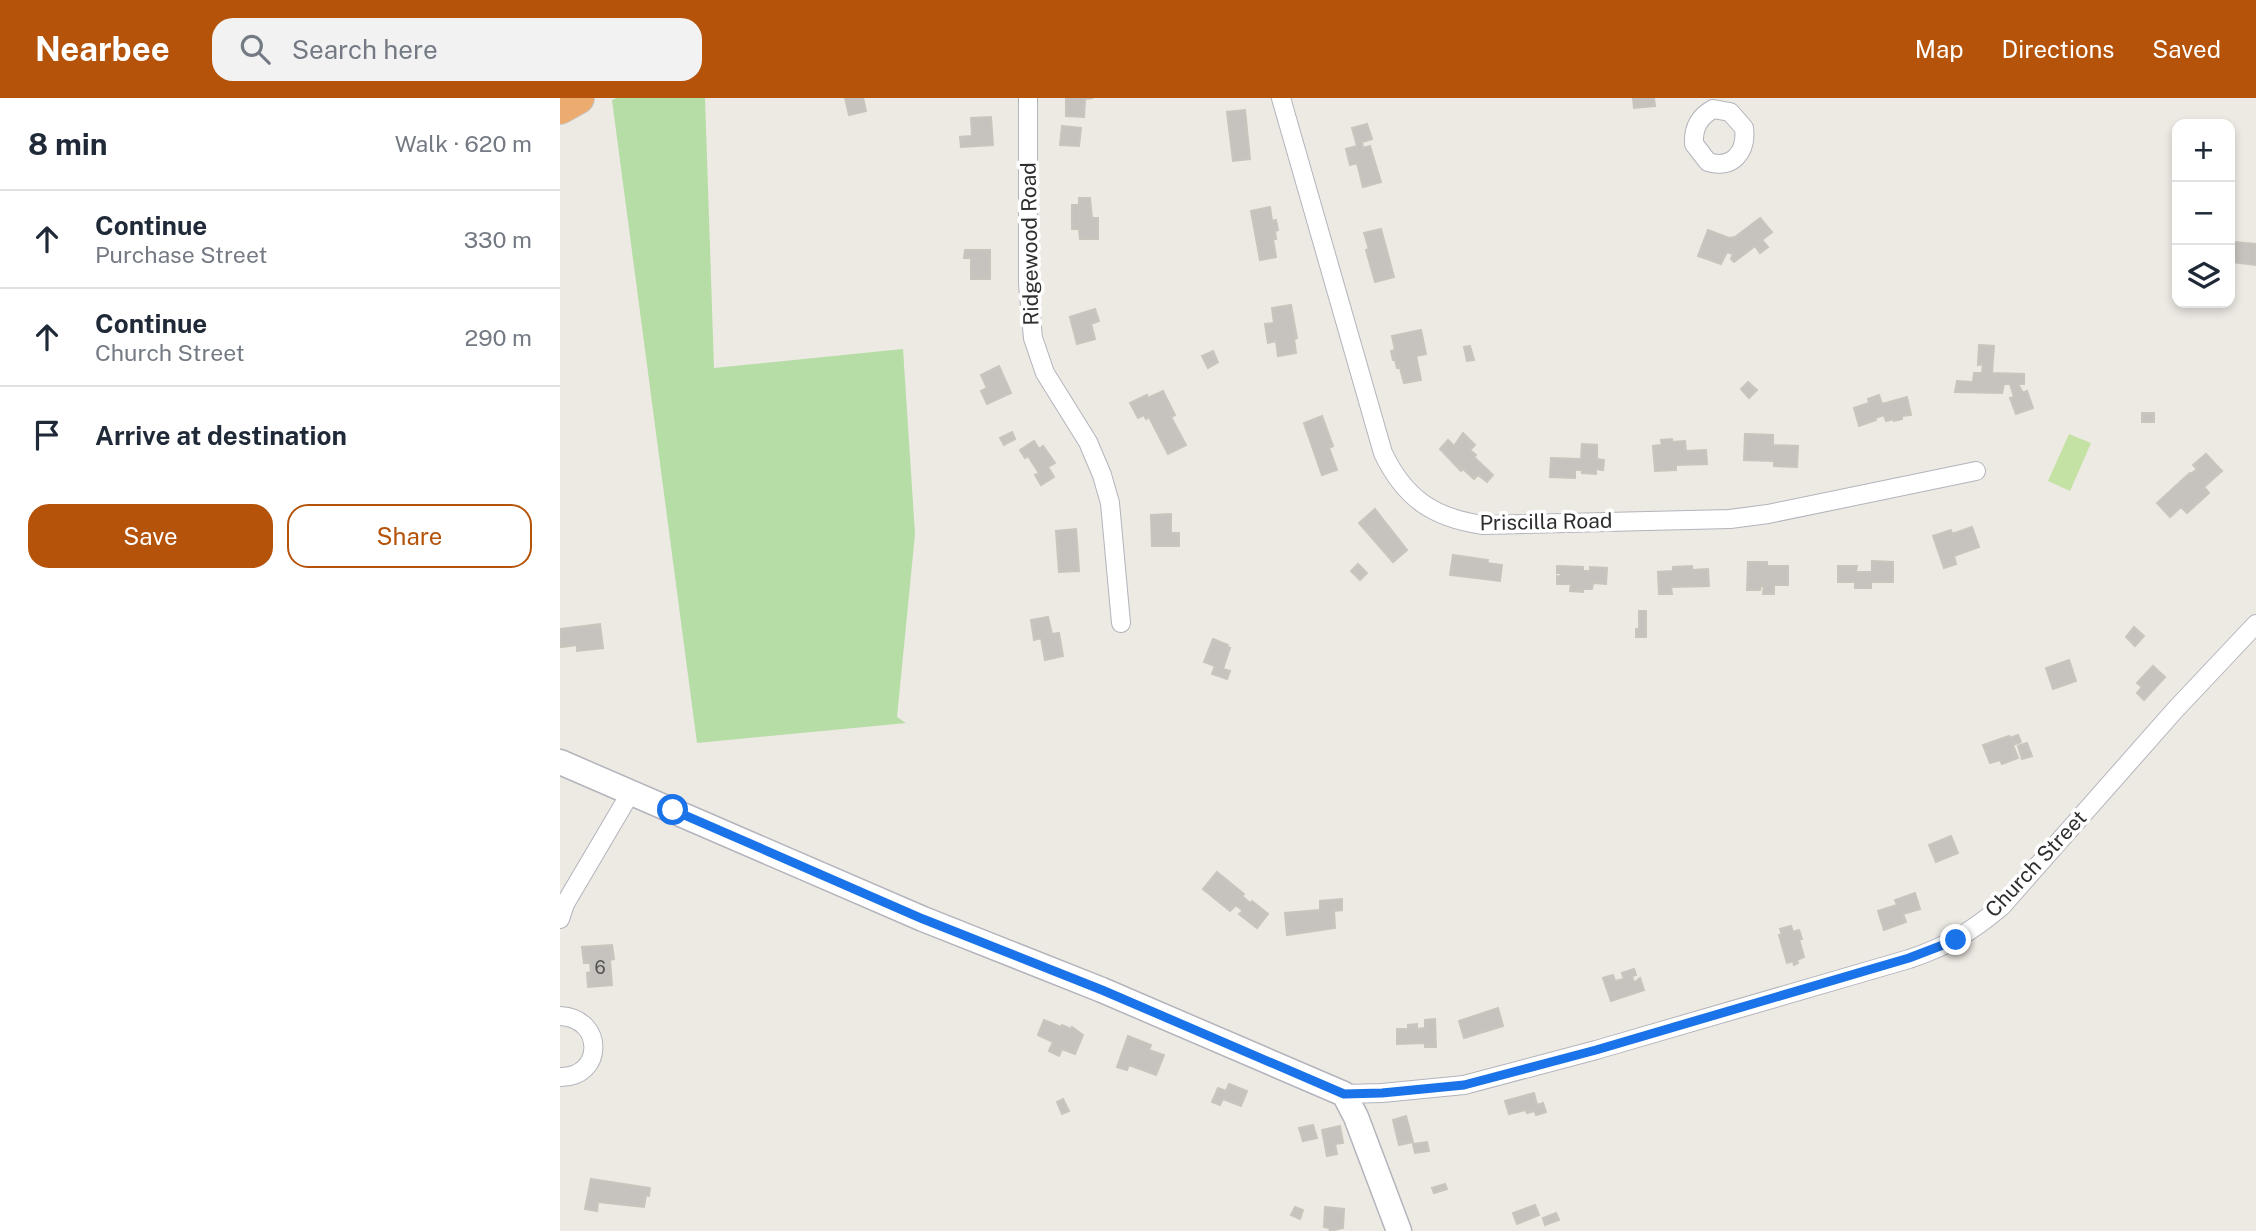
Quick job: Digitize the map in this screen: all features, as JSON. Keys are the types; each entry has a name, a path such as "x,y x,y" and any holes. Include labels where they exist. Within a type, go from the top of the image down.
{"highway":[{"path":"560,108 578,98"}],"street":[{"name":"Ridgewood Road","path":"1028,98 1030,326 1041,363 1088,442 1105,484 1110,503 1121,623"},
{"name":"Priscilla Road","path":"1281,98 1383,453 1398,479 1416,498 1436,512 1459,521 1483,525 1730,519 1768,514 1976,471"},
{"name":"Church Street","path":"1344,1094 1464,1085 1596,1050 1947,945 1975,928 2002,906 2175,710 2256,624"},
{"path":"560,762 923,919 1102,990 1344,1094 1356,1117 1399,1231"},
{"path":"560,919 565,904 631,792"},
{"path":"560,1017 577,1020 585,1025 593,1041 593,1050 591,1059 579,1073 560,1077"}],"green space":[{"path":"705,98 714,368 903,349 915,534 897,717 906,723 697,743 612,100"},
{"path":"2069,434 2091,443 2070,491 2048,481"}],"building":[{"path":"845,98 863,98 866,111 849,115"},
{"path":"1066,98 1093,98 1085,99 1084,117 1066,116"},
{"path":"1633,98 1654,98 1655,106 1634,108"},
{"path":"1245,110 1250,159 1233,161 1227,112"},
{"path":"991,117 993,145 961,147 960,137 972,136 971,118"},
{"path":"1367,124 1372,139 1362,142 1363,148 1370,146 1381,182 1363,187 1357,163 1350,165 1346,149 1357,146 1352,128"},
{"path":"1062,126 1081,128 1079,146 1060,145"},
{"path":"1079,198 1090,198 1092,218 1098,218 1098,239 1080,239 1079,229 1072,229 1072,205 1079,205"},
{"path":"1270,207 1272,221 1276,220 1278,230 1275,231 1276,239 1273,239 1276,257 1260,260 1251,211"},
{"path":"1760,218 1772,232 1762,240 1768,247 1760,253 1755,246 1734,262 1731,259 1733,254 1727,252 1721,264 1698,256 1708,230 1729,238 1735,237"},
{"path":"1381,229 1394,277 1375,282 1364,233"},
{"path":"2235,242 2256,244 2256,265 2235,262"},
{"path":"965,250 990,250 990,279 971,279 971,258 964,258"},
{"path":"1291,305 1297,338 1294,339 1296,353 1278,356 1276,341 1268,343 1265,324 1274,323 1272,308"},
{"path":"1095,309 1099,321 1091,324 1095,339 1077,344 1070,317"},
{"path":"1421,330 1426,354 1416,356 1421,380 1404,383 1400,368 1397,368 1393,360 1391,351 1395,350 1392,336"},
{"path":"1979,345 1994,346 1992,373 2024,374 2024,384 2018,384 2023,393 2027,391 2033,408 2016,414 2010,398 2014,397 2010,384 2004,384 2002,393 1955,392 1957,381 1973,382 1974,373 1982,373 1983,364 1978,365"},
{"path":"1470,346 1474,360 1467,361 1464,347"},
{"path":"1213,351 1218,362 1208,368 1202,356"},
{"path":"999,366 1011,393 987,404 981,391 987,388 981,375"},
{"path":"1748,382 1757,390 1749,398 1741,389"},
{"path":"1163,391 1175,415 1171,417 1186,445 1168,454 1149,417 1146,419 1144,415 1138,418 1130,403"},
{"path":"1879,395 1882,404 1907,397 1911,415 1886,421 1884,415 1859,426 1854,408 1869,403 1868,399"},
{"path":"2142,413 2154,413 2154,422 2142,422"},
{"path":"1322,416 1333,446 1329,448 1337,470 1322,475 1304,423"},
{"path":"1012,432 1015,439 1004,445 1000,438"},
{"path":"1463,433 1475,445 1470,450 1476,455 1474,457 1493,475 1487,482 1478,475 1474,479 1463,469 1461,471 1440,449 1448,440 1454,446"},
{"path":"1745,434 1773,435 1773,445 1798,446 1797,467 1774,466 1774,461 1744,460"},
{"path":"1672,439 1672,442 1685,441 1686,451 1706,450 1707,464 1676,465 1676,470 1655,471 1653,446 1662,445 1661,440"},
{"path":"1034,441 1039,449 1043,446 1055,463 1048,467 1054,477 1041,485 1035,475 1039,473 1028,456 1025,458 1020,450"},
{"path":"1582,444 1597,445 1597,459 1604,460 1603,470 1596,469 1596,474 1575,470 1575,478 1550,477 1551,458 1581,459"},
{"path":"2206,454 2222,471 2204,487 2209,493 2187,513 2181,507 2170,517 2157,503 2197,469 2193,465"},
{"path":"1375,509 1407,550 1393,562 1359,523"},
{"path":"1171,514 1171,533 1179,533 1179,546 1152,546 1151,515"},
{"path":"1972,527 1979,547 1954,556 1956,564 1944,568 1933,536 1951,530 1952,534"},
{"path":"1076,529 1079,571 1059,572 1056,531"},
{"path":"1453,555 1502,565 1500,581 1450,575"},
{"path":"1872,561 1893,562 1893,582 1871,582 1871,588 1855,588 1855,582 1838,582 1838,566 1857,566 1856,572 1872,572"},
{"path":"1748,562 1788,566 1788,585 1774,585 1774,594 1763,594 1764,586 1761,586 1760,590 1747,590"},
{"path":"1358,564 1367,573 1360,580 1351,571"},
{"path":"1557,566 1583,567 1583,571 1590,571 1590,567 1607,568 1606,584 1593,583 1592,589 1583,589 1583,592 1570,591 1571,584 1557,584 1557,576 1560,577 1561,573 1557,573"},
{"path":"1692,566 1692,570 1708,569 1709,586 1671,587 1672,594 1659,594 1658,572 1673,571 1673,567"},
{"path":"1639,611 1646,611 1646,637 1636,637"},
{"path":"1048,617 1052,634 1059,633 1063,656 1045,660 1041,638 1034,640 1031,620"},
{"path":"600,624 603,648 577,651 577,645 561,647 560,629"},
{"path":"2134,627 2144,636 2135,646 2126,637"},
{"path":"1213,639 1230,648 1223,669 1230,671 1227,679 1212,674 1215,666 1204,662"},
{"path":"2069,660 2076,681 2053,689 2046,668"},
{"path":"2153,666 2165,677 2144,700 2137,693 2142,687 2137,683"},
{"path":"2018,735 2021,742 2013,745 2018,758 2002,764 2000,760 1990,763 1983,745"},
{"path":"2027,743 2032,756 2022,759 2018,746"},
{"path":"1951,836 1958,853 1936,862 1929,845"},
{"path":"1217,872 1244,894 1242,896 1250,903 1252,901 1268,914 1257,928 1239,914 1243,911 1236,905 1230,911 1203,889"},
{"path":"1915,893 1920,909 1903,914 1906,922 1884,930 1878,911 1897,905 1895,900"},
{"path":"1342,899 1342,910 1334,911 1335,928 1287,935 1285,913 1320,910 1320,901"},
{"path":"1791,926 1793,932 1799,930 1804,957 1794,965 1793,961 1787,963 1779,935 1782,934 1780,929"},
{"path":"612,945 612,985 588,987 587,973 591,972 590,963 584,963 582,947"},
{"path":"1634,969 1634,983 1640,978 1644,990 1611,1001 1603,978 1613,975 1615,981 1624,979 1622,973"},
{"path":"1498,1008 1503,1026 1464,1038 1459,1021"},
{"path":"1435,1019 1436,1047 1425,1047 1425,1043 1397,1044 1397,1029 1408,1029 1408,1025 1417,1024 1417,1029 1425,1028 1425,1020"},
{"path":"1044,1020 1061,1027 1072,1027 1083,1035 1075,1054 1062,1049 1059,1056 1049,1051 1053,1042 1038,1035"},
{"path":"1128,1036 1151,1045 1149,1050 1164,1055 1156,1075 1129,1065 1127,1070 1117,1067"},
{"path":"1229,1084 1247,1091 1241,1106 1223,1099 1220,1105 1212,1102 1218,1088 1226,1091"},
{"path":"1534,1093 1537,1105 1543,1103 1546,1112 1536,1115 1535,1111 1527,1113 1526,1110 1509,1114 1505,1101"},
{"path":"1063,1099 1069,1111 1062,1114 1057,1102"},
{"path":"1406,1116 1413,1142 1399,1145 1393,1120"},
{"path":"1313,1125 1317,1138 1303,1141 1299,1128"},
{"path":"1340,1126 1343,1143 1335,1144 1337,1154 1327,1156 1322,1130"},
{"path":"1427,1142 1429,1151 1415,1153 1413,1144"},
{"path":"591,1179 650,1188 649,1196 646,1195 644,1207 598,1202 597,1211 585,1209"},
{"path":"1445,1184 1447,1189 1434,1193 1432,1188"},
{"path":"1535,1205 1539,1215 1517,1224 1513,1213"},
{"path":"1295,1207 1303,1210 1300,1219 1291,1215"},
{"path":"1325,1207 1344,1209 1343,1228 1330,1231 1324,1227"},
{"path":"1556,1213 1559,1220 1545,1225 1543,1218"}],"route":[{"path":"673,810 923,919 1102,990 1344,1094 1464,1085 1596,1050 1909,958 1956,940"}]}
